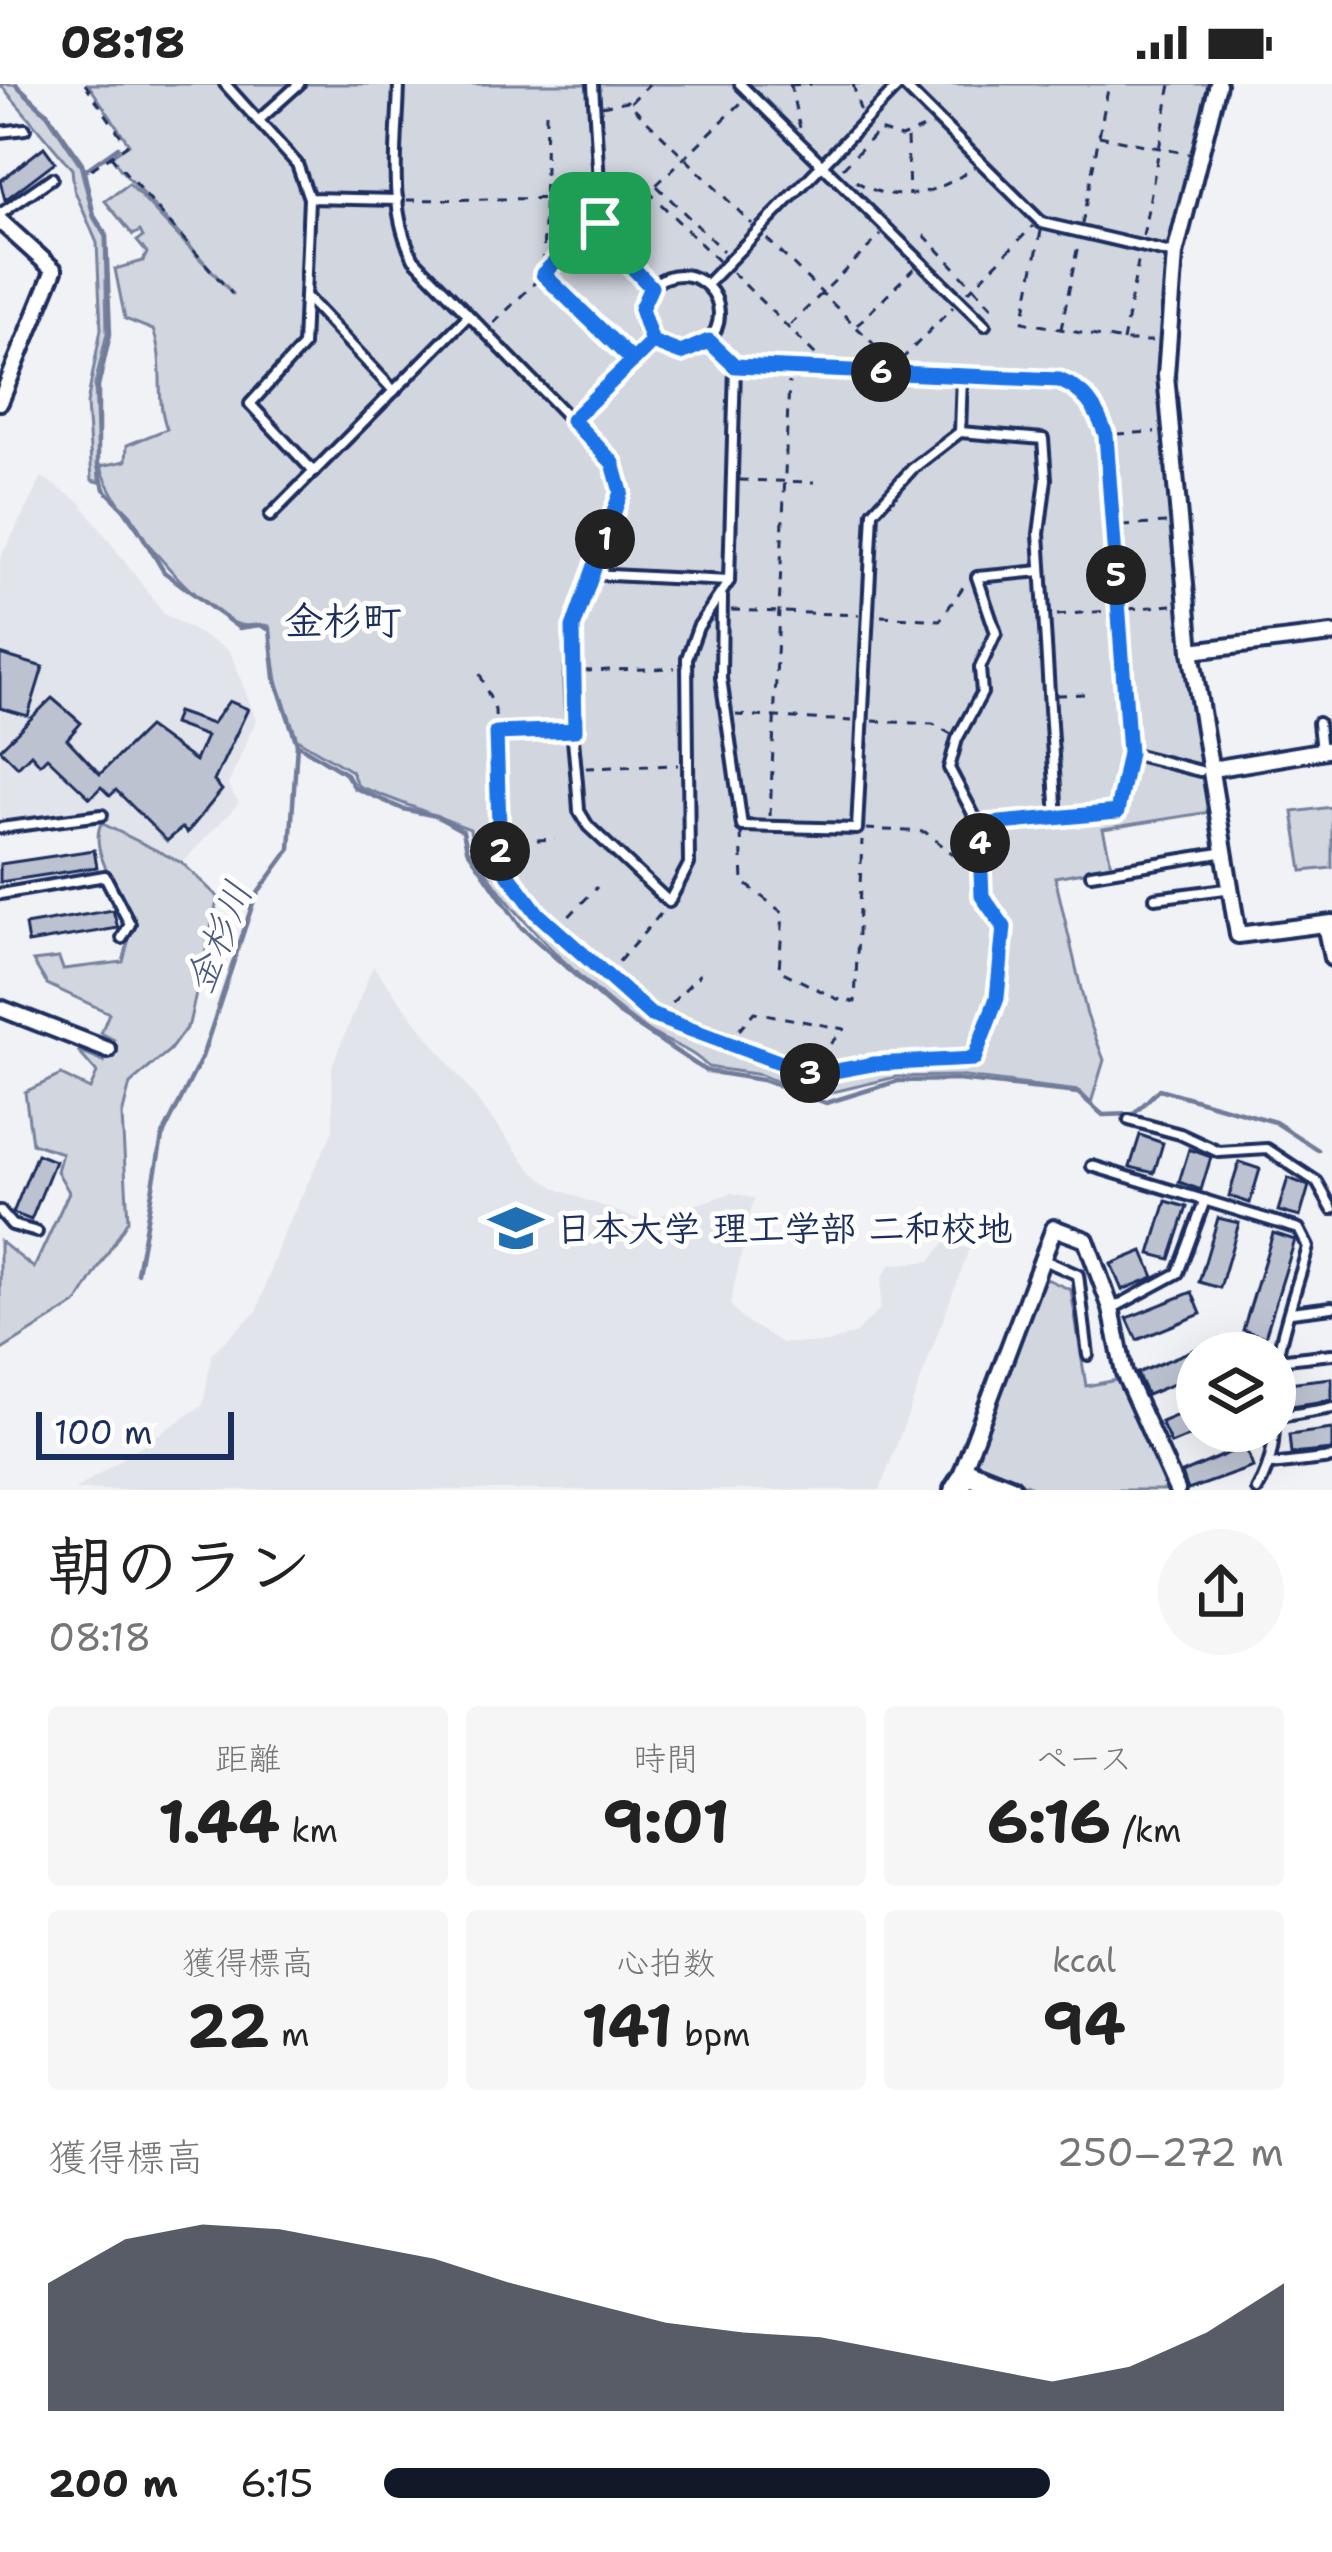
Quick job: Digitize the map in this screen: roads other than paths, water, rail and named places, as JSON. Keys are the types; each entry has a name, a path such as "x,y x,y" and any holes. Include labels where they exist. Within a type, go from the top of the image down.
{"street":[{"path":"1218,84 1174,254 1166,375 1206,770 1228,851 1238,935 1328,924 1332,958"},
{"path":"0,217 54,270 0,402"},
{"path":"1191,651 1332,634"},
{"path":"1206,770 1327,750"},
{"path":"0,1008 108,1050"},
{"path":"1010,1490 958,1483 1054,1228 1086,1240 1111,1308 1124,1373 1177,1490"}],"lane":[{"path":"225,84 302,172 309,198 303,346 250,404 314,472"},
{"path":"259,120 299,84"},
{"path":"399,84 400,226 415,259 620,476 619,504 573,628 581,818 669,902 689,864 687,658 698,627 728,580 735,366"},
{"path":"592,84 599,218 614,248 651,287"},
{"path":"740,84 985,325"},
{"path":"707,284 724,261 901,84 1042,224 1174,254"},
{"path":"0,132 25,129"},
{"path":"0,217 52,178"},
{"path":"309,198 398,200"},
{"path":"685,274 707,284 720,312 709,341 681,353 652,342 641,309 651,287 685,274"},
{"path":"306,297 394,391"},
{"path":"270,516 469,316"},
{"path":"709,341 735,366 1059,380 1076,386 1097,410 1106,435 1129,753 1117,812 979,825 949,774 957,739 982,693 980,668 996,633 977,577 1041,571"},
{"path":"572,420 652,342"},
{"path":"960,432 962,375"},
{"path":"722,594 726,715 742,826 856,829 873,512 912,469 960,432 1043,439 1041,571 1057,820"},
{"path":"590,574 728,580"},
{"path":"1318,723 1327,750"},
{"path":"1129,753 1206,770"},
{"path":"0,828 102,815"},
{"path":"1091,874 1228,851"},
{"path":"0,894 106,877 130,925 122,938"},
{"path":"1155,898 1234,887"},
{"path":"1129,1120 1180,1134 1219,1153 1268,1149 1317,1182 1332,1209"},
{"path":"1092,1166 1299,1229 1308,1247 1285,1332"},
{"path":"1111,1308 1178,1274 1205,1200"},
{"path":"0,1211 12,1225 37,1232"},
{"path":"1042,1260 1078,1275 1088,1355"},
{"path":"1291,1312 1332,1307"},
{"path":"1296,1358 1332,1354"},
{"path":"1296,1414 1332,1408"},
{"path":"1257,1490 1273,1452"},
{"path":"1271,1465 1332,1458"}],"waterway":[{"name":"金杉川","path":"16,84 48,114 82,163 94,216 106,235 110,334 98,387 98,466 104,489 130,515 164,572 239,628 260,625 270,630 275,678 297,744 290,849 255,897 202,1057 162,1137 137,1273"},
{"path":"84,171 118,147"},
{"path":"297,744 346,774 355,788 403,809 436,816 463,831 467,849 521,927 618,1013 706,1071 762,1080 826,1103 898,1081 957,1080 1078,1093 1103,1115 1134,1114 1159,1089 1275,1122 1318,1150"}],"place":[{"name":"日本大学 理工学部 二和校地","path":"516,1228"}],"district":[{"name":"金杉町","path":"343,620"}]}
